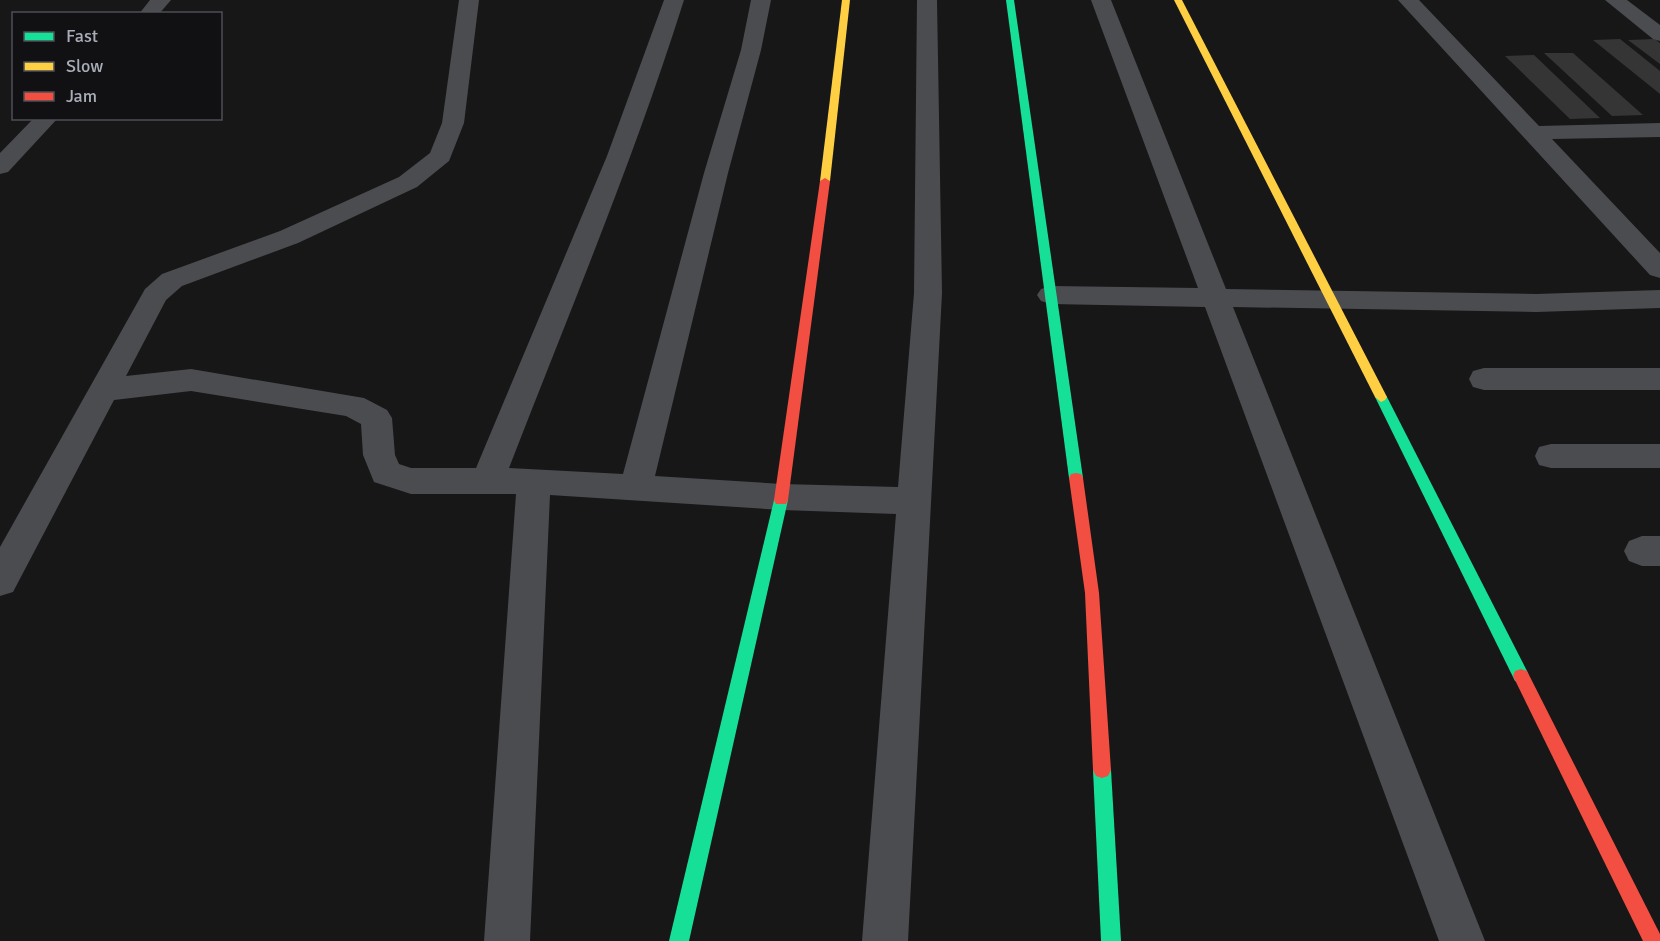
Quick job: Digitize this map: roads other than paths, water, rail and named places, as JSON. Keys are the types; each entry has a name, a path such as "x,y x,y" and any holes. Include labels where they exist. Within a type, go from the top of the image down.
{"street":[{"path":"150,12 161,0"},
{"path":"0,581 155,296 172,280 289,237 408,182 441,156 453,123 469,0"},
{"path":"487,481 619,156 674,0"},
{"path":"636,487 761,0"},
{"path":"679,941 782,496 833,125 846,0"},
{"path":"885,941 928,292 927,0"},
{"path":"1010,0 1092,593 1111,941"},
{"path":"1101,0 1462,941"},
{"path":"1179,0 1254,152 1334,300 1653,941"},
{"path":"1408,0 1660,269"},
{"path":"1615,0 1660,35"},
{"path":"0,167 45,120"},
{"path":"1533,133 1660,130"},
{"path":"1051,295 1536,303 1660,299"},
{"path":"1484,380 1660,379"},
{"path":"104,390 191,380 353,406 376,418 379,454 386,473 411,481 534,481 782,496 914,501"},
{"path":"1551,456 1660,456"},
{"path":"507,941 534,481"}]}
